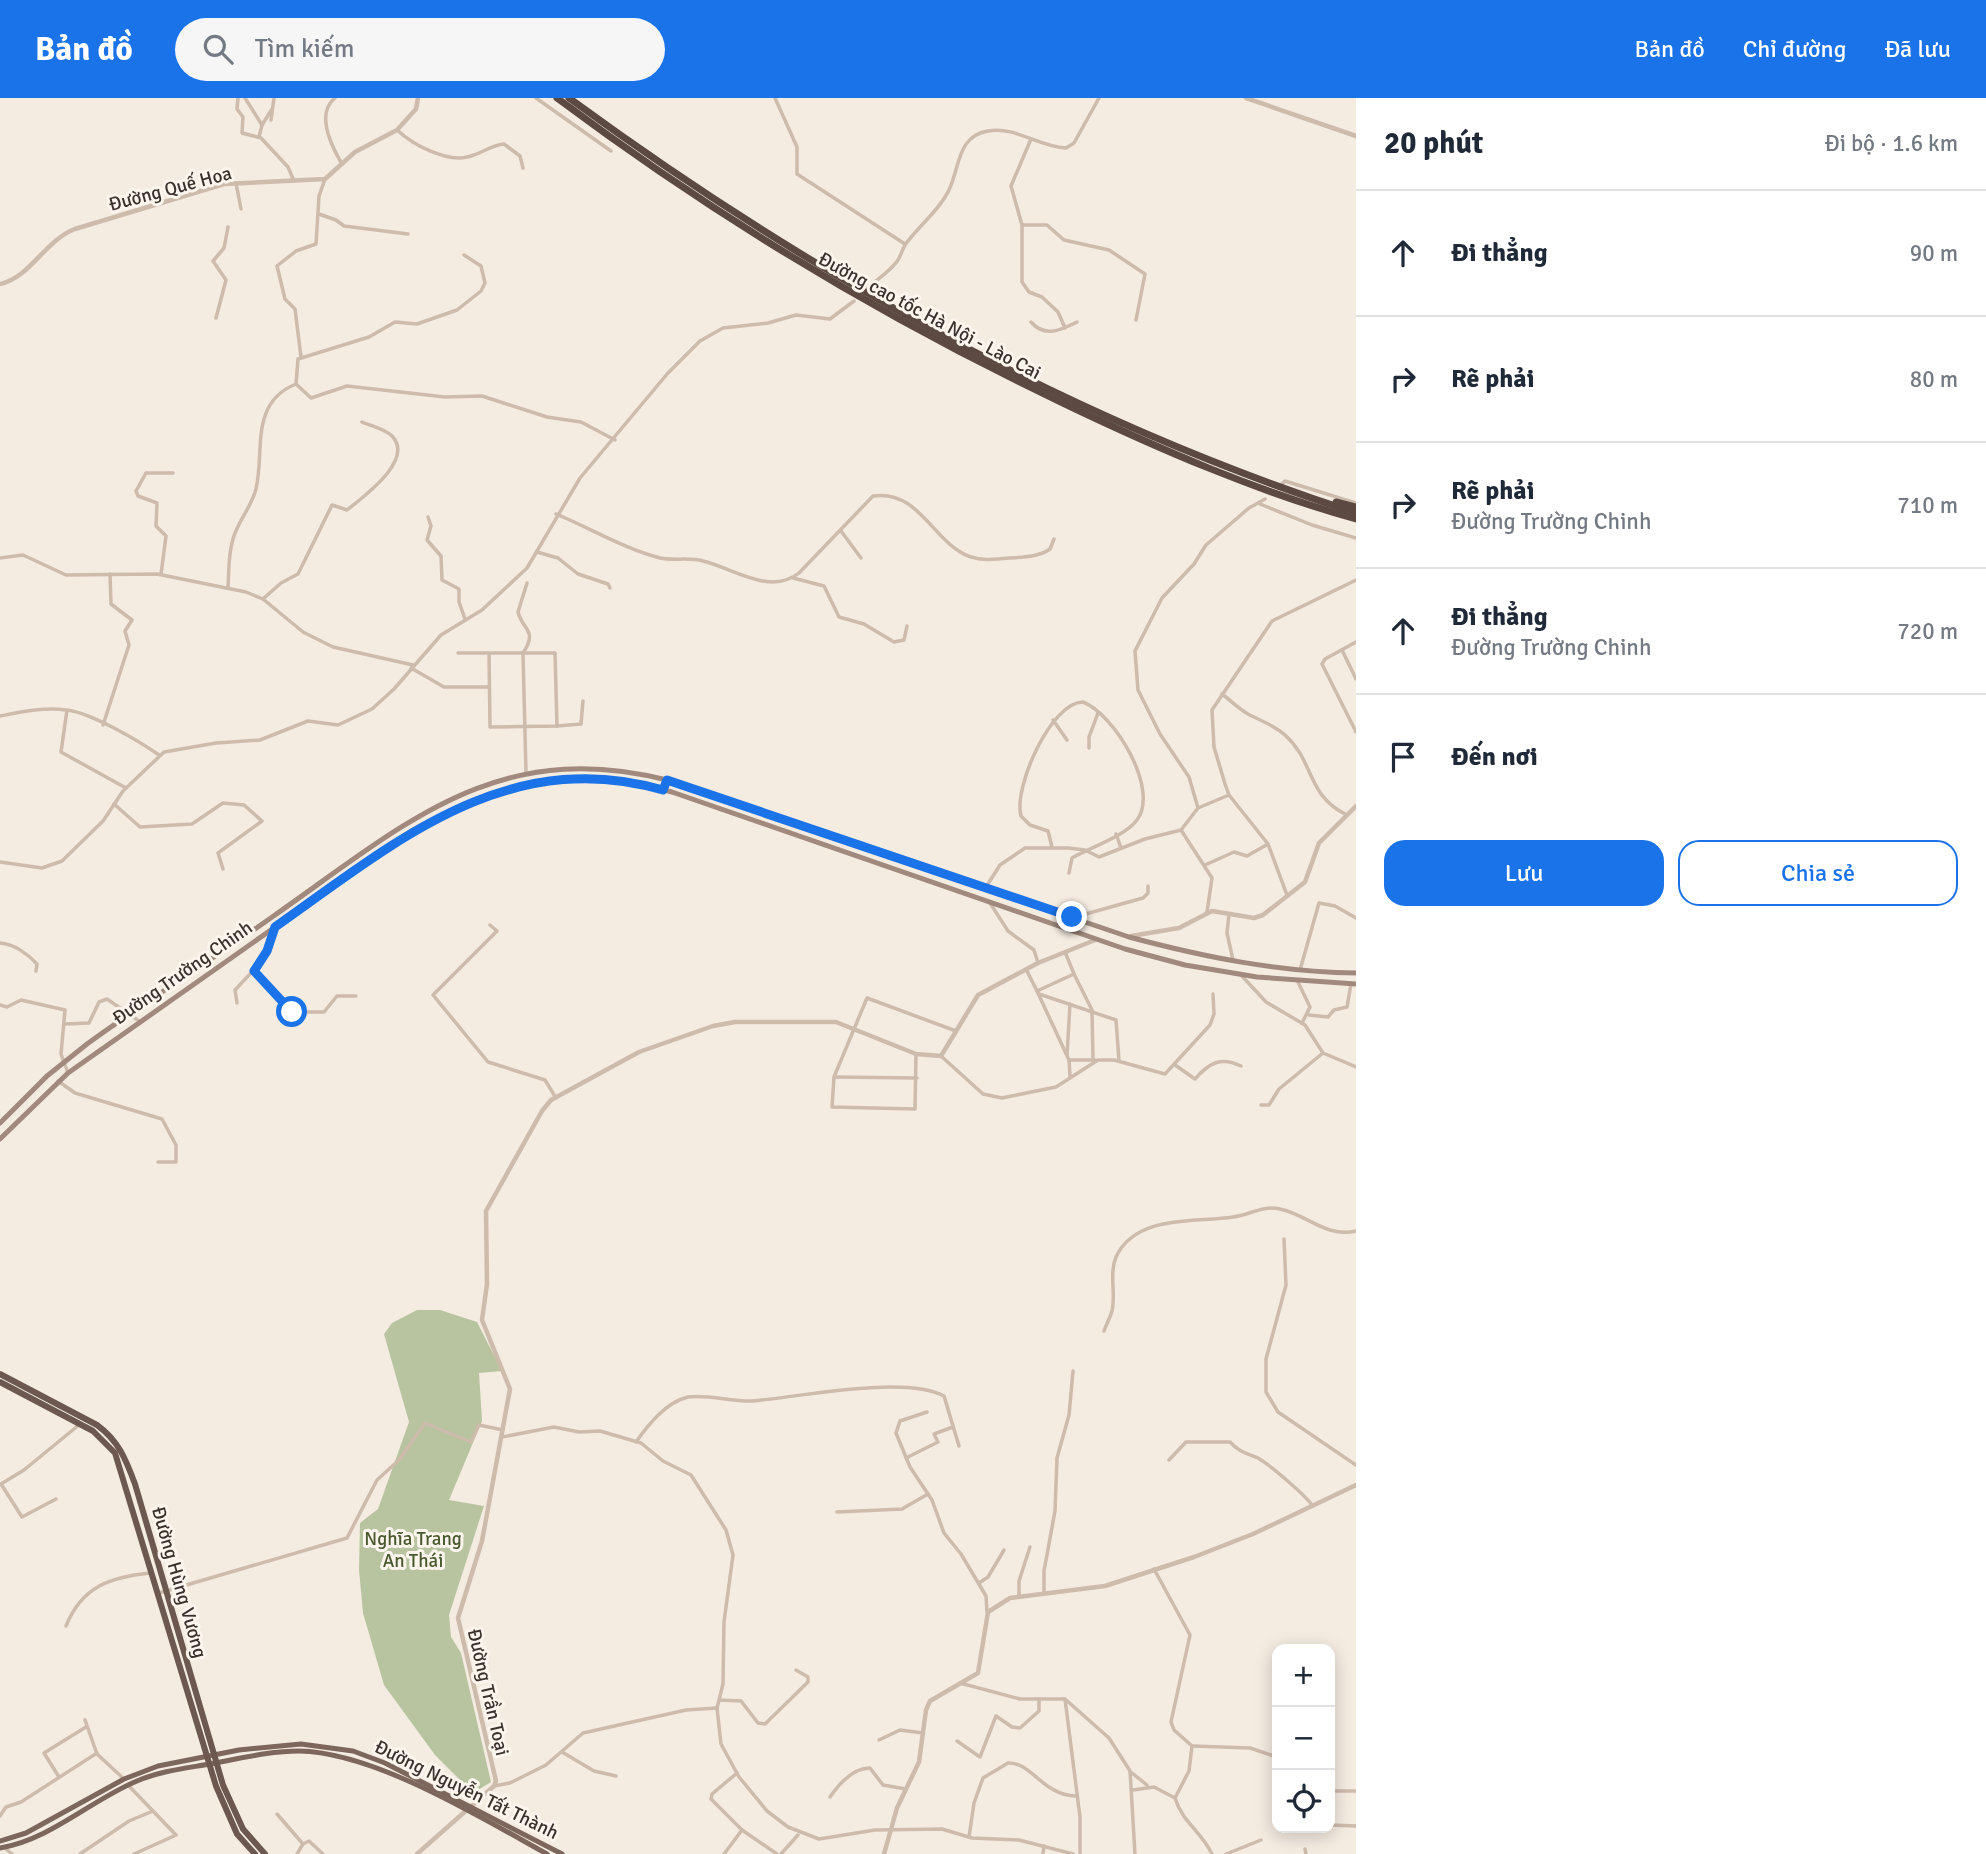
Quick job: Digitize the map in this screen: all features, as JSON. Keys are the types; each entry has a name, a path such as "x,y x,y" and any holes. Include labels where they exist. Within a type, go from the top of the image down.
{"highway":[{"name":"Đường cao tốc Hà Nội - Lào Cai","path":"557,98 709,207 947,346 1178,456 1292,500 1356,520"},
{"name":"Đường cao tốc Hà Nội - Lào Cai","path":"569,98 711,198 776,240 947,338 1181,450 1356,513"},
{"path":"1305,496 1356,505"},
{"name":"Đường Hùng Vương","path":"0,1374 83,1422 107,1441 115,1453 211,1755"},
{"name":"Đường Hùng Vương","path":"0,1382 111,1436 126,1457 166,1591 226,1813 237,1833 255,1854"},
{"name":"Đường Hùng Vương","path":"213,1763 237,1817 265,1854"}],"main road":[{"name":"Đường Trường Chinh","path":"0,1124 63,1062 406,822 435,805 483,785 526,773 594,768 666,779 1129,937 1234,962 1300,971 1356,973"},
{"name":"Đường Trường Chinh","path":"0,1139 68,1073 410,832 459,806 487,796 528,784 579,778 625,782 663,790 1096,940 1185,965 1298,982 1354,984"},
{"path":"663,790 666,779"},
{"path":"483,785 487,796"},
{"path":"1032,918 1037,905"},
{"name":"Đường Nguyễn Tất Thành","path":"0,1841 26,1833 168,1763 283,1744 335,1748 385,1763 547,1854"},
{"name":"Đường Nguyễn Tất Thành","path":"131,1780 282,1752 318,1752 367,1764 432,1790"},
{"name":"Đường Nguyễn Tất Thành","path":"2,1848 30,1840 87,1804"},
{"name":"Đường Nguyễn Tất Thành","path":"468,1809 562,1854"}],"street":[{"path":"238,98 237,109 243,119 241,131 249,137 259,137 288,167 295,181"},
{"path":"245,98 262,125"},
{"path":"271,120 274,98"},
{"path":"335,98 327,111 327,129 342,164"},
{"path":"228,588 232,540 255,492 258,443 264,414 276,397 296,384 301,357 295,309 285,299 277,268 296,251 316,244 319,196 325,179 355,152 397,130 416,110 418,98"},
{"path":"536,98 611,151"},
{"path":"775,98 797,147 797,174 905,244"},
{"path":"866,289 896,263 905,244 947,193 961,152 970,138 986,131 1003,130 1054,147 1071,146 1098,98"},
{"path":"1245,98 1356,136"},
{"path":"259,137 262,125 273,107"},
{"path":"397,130 410,141 458,158 469,157 503,144 520,156 523,168"},
{"path":"1031,139 1011,186 1022,225 1023,285 1058,312 1065,328"},
{"name":"Đường Quế Hoa","path":"0,285 21,273 65,232 236,183 325,179"},
{"path":"236,183 241,209"},
{"path":"318,214 344,226 408,234"},
{"path":"1022,225 1047,225 1064,240 1110,250 1145,274 1136,320"},
{"path":"216,318 226,280 212,261 224,248 228,227"},
{"path":"301,357 369,337 395,322 417,324 457,310 481,292 485,283 481,266 464,255"},
{"path":"0,862 44,867 62,861 80,847 126,788 159,755 170,750 260,740 308,721 344,723 380,703 441,635 482,610 515,581 537,552 556,514 580,478 615,440 623,426 668,373 708,335 723,328 768,323 796,315 830,318 854,301"},
{"path":"1031,322 1044,331 1065,328 1077,322"},
{"path":"296,384 311,398 347,386 445,397 485,397 547,417 581,422 615,440"},
{"path":"263,599 298,574 332,505 347,510 371,492 390,470 398,444 390,433 362,422"},
{"path":"161,574 166,536 156,526 157,503 138,496 136,491 146,473 173,472"},
{"path":"1278,487 1285,481 1356,505"},
{"path":"556,514 659,558 701,560 741,575 776,583 793,578 870,498 878,495 912,505 958,550 976,558 997,559 1043,554 1050,549 1054,539"},
{"path":"1198,808 1189,777 1160,734 1138,690 1135,651 1161,598 1194,564 1207,543 1249,508 1265,499"},
{"path":"1260,504 1312,525 1356,538"},
{"path":"428,517 431,526 427,540 441,556 441,578 459,589 459,602 465,619"},
{"path":"841,531 861,558"},
{"path":"537,552 558,558 578,574 608,583 610,588"},
{"path":"0,558 23,555 66,575 161,574 228,588 263,599 303,632 333,647 412,666 444,687 489,687"},
{"path":"103,725 129,645 125,631 132,620 111,604 110,574"},
{"path":"793,578 824,586 839,617 864,624 894,642 904,640 907,626"},
{"path":"1288,897 1268,844 1229,795 1212,738 1212,710 1273,620 1356,580"},
{"path":"526,773 523,653 530,643 530,634 518,611 527,583"},
{"path":"1356,642 1325,659 1322,664 1356,732"},
{"path":"1342,650 1356,679"},
{"path":"458,653 555,653 557,726"},
{"path":"489,653 490,727 581,724 583,701"},
{"path":"1222,694 1288,737 1327,804 1348,815"},
{"path":"1052,847 1048,831 1026,822 1020,807 1036,756 1053,720 1073,703 1087,703 1128,750 1141,784 1143,803 1139,816 1116,834 1072,858 1069,873"},
{"path":"0,716 47,709 67,710 137,740 159,755"},
{"path":"67,710 61,752 126,788"},
{"path":"1089,748 1089,737 1098,713"},
{"path":"1053,720 1068,740"},
{"path":"986,887 1000,865 1020,850 1052,847 1085,850 1099,857 1181,830 1198,808 1229,795"},
{"path":"114,804 136,825 151,828 192,824 218,804 244,804 262,821 218,853 223,869"},
{"path":"1129,937 1179,928 1207,912 1257,918 1288,897 1308,877 1319,843 1356,806"},
{"path":"1181,830 1213,882 1207,912"},
{"path":"1116,834 1121,848"},
{"path":"1205,865 1234,852 1246,856 1268,844"},
{"path":"1072,917 1143,898 1148,893 1148,886"},
{"path":"990,903 1008,932 1034,950 1038,963"},
{"path":"1300,971 1319,903 1335,906 1356,918"},
{"path":"1229,914 1227,933 1234,962"},
{"path":"490,925 497,932 433,995 488,1062 545,1080 556,1098"},
{"path":"237,1003 236,988 254,971 267,951 275,927"},
{"path":"1096,940 1038,963 978,995 941,1056 988,1096 1036,1093 1056,1087 1096,1060"},
{"path":"0,943 8,943 28,956 37,964 36,971"},
{"path":"1064,952 1091,1010 1096,1060"},
{"path":"1026,969 1068,1058"},
{"path":"254,971 292,1012 324,1012 337,996 356,996"},
{"path":"1038,993 1074,974"},
{"path":"1241,974 1266,1002 1302,1023 1323,1053 1356,1067"},
{"path":"1298,982 1310,1007 1309,1015 1302,1023"},
{"path":"1309,1015 1329,1017 1334,1010 1347,1007 1354,984"},
{"path":"1038,993 1091,1010 1118,1023 1119,1061"},
{"path":"1068,1058 1119,1061 1163,1074 1175,1065 1212,1021 1213,994"},
{"path":"916,1054 917,1106 909,1110 836,1109 832,1104 834,1077 865,1000 869,998 956,1031"},
{"path":"65,1024 89,1023 103,999 131,1013 139,1021"},
{"path":"1045,1007 1052,999"},
{"path":"1,1004 7,1007 21,1000 62,1009 66,1013 61,1040 63,1062 68,1073"},
{"path":"1070,1004 1070,1077"},
{"name":"Đường Trần Toại","path":"417,1854 494,1786 496,1781 458,1618 482,1541 509,1397 509,1381 482,1320 487,1284 485,1211 542,1111 556,1098 639,1052 723,1023 820,1020 854,1027 916,1054 930,1058 941,1056"},
{"path":"1261,1105 1269,1105 1279,1089 1323,1053"},
{"path":"1175,1065 1195,1079 1215,1062 1227,1060 1241,1066"},
{"path":"834,1077 917,1078"},
{"path":"58,1081 75,1093 162,1119 176,1145 176,1162 158,1162"},
{"path":"1104,1331 1112,1310 1115,1260 1135,1234 1174,1222 1231,1218 1267,1208 1284,1210 1333,1233 1356,1231"},
{"path":"1284,1239 1286,1285 1266,1359 1266,1392 1278,1412 1356,1465"},
{"path":"1044,1593 1044,1571 1055,1511 1056,1458 1069,1415 1073,1370"},
{"path":"636,1442 654,1418 686,1398 752,1401 818,1391 900,1388 937,1392 947,1399 959,1446"},
{"path":"884,1854 890,1830 919,1762 930,1701 975,1676 979,1670 987,1614 987,1599 959,1550 944,1533 928,1494 906,1458 896,1433 898,1424 927,1412"},
{"path":"56,1499 22,1517 1,1484 37,1460 83,1422"},
{"path":"159,1593 346,1538 377,1480 399,1460 425,1423 471,1442 479,1425 503,1430"},
{"path":"501,1437 554,1427 579,1432 600,1431 636,1442 691,1475 715,1510 732,1546 720,1700 717,1708 721,1744 737,1773 768,1811 799,1834 826,1839 866,1831 942,1829 969,1837 1019,1840 1073,1854"},
{"path":"906,1458 937,1442 934,1434 953,1427"},
{"path":"1169,1460 1186,1442 1230,1442 1243,1454 1259,1459 1301,1490 1312,1505"},
{"path":"987,1614 1007,1599 1019,1595 1105,1586 1154,1569 1253,1534 1356,1485"},
{"path":"837,1511 902,1509 928,1494"},
{"path":"1019,1595 1019,1581 1030,1547"},
{"path":"979,1584 988,1577 1004,1550"},
{"path":"1154,1569 1190,1635 1171,1722 1174,1730 1192,1746 1250,1748 1272,1755"},
{"path":"66,1626 72,1613 104,1581 152,1572"},
{"path":"720,1700 741,1701 758,1723 765,1724 808,1682 808,1677 796,1670"},
{"path":"959,1683 1020,1699 1065,1699 1109,1738 1130,1771 1148,1786 1175,1798 1182,1816 1204,1840 1212,1854"},
{"path":"957,1741 980,1757 996,1716 1012,1727 1020,1728 1039,1711 1039,1699"},
{"path":"1065,1699 1080,1854"},
{"path":"494,1786 520,1779 562,1752 583,1733 686,1710 717,1708"},
{"path":"85,1720 97,1753 131,1780 153,1811 176,1835 134,1854"},
{"path":"59,1777 44,1753 86,1727"},
{"path":"880,1740 900,1730 923,1733"},
{"path":"1175,1798 1189,1771 1192,1746"},
{"path":"562,1752 594,1770 616,1776"},
{"path":"0,1816 8,1806 97,1753"},
{"path":"969,1837 976,1794 984,1778 1010,1762 1028,1769 1034,1779 1061,1794 1076,1797"},
{"path":"830,1797 838,1786 862,1768 870,1768 883,1785 906,1789"},
{"path":"1130,1771 1135,1854"},
{"path":"737,1773 710,1797 742,1830 779,1854 799,1834"},
{"path":"1133,1790 1148,1786"},
{"path":"1335,1791 1356,1791"},
{"path":"80,1854 118,1828 153,1811"},
{"path":"277,1815 303,1844"},
{"path":"1335,1825 1356,1826"},
{"path":"724,1854 742,1830"},
{"path":"1226,1854 1261,1840"},
{"path":"297,1854 303,1844 309,1841 323,1854"},
{"path":"1043,1854 1044,1846"},
{"path":"2,1848 12,1854"}],"green space":[{"name":"Nghĩa Trang An Thái","path":"417,1310 440,1310 477,1322 502,1371 479,1373 482,1421 449,1500 484,1506 449,1615 451,1637 461,1653 491,1782 473,1793 435,1755 384,1685 363,1613 359,1570 360,1523 378,1509 409,1422 384,1334 392,1323"}],"route":[{"path":"292,1012 287,1009 281,997 254,971 273,939 275,927 410,832 441,815 513,787 555,780 609,779 663,790 666,779 1072,917"}]}
